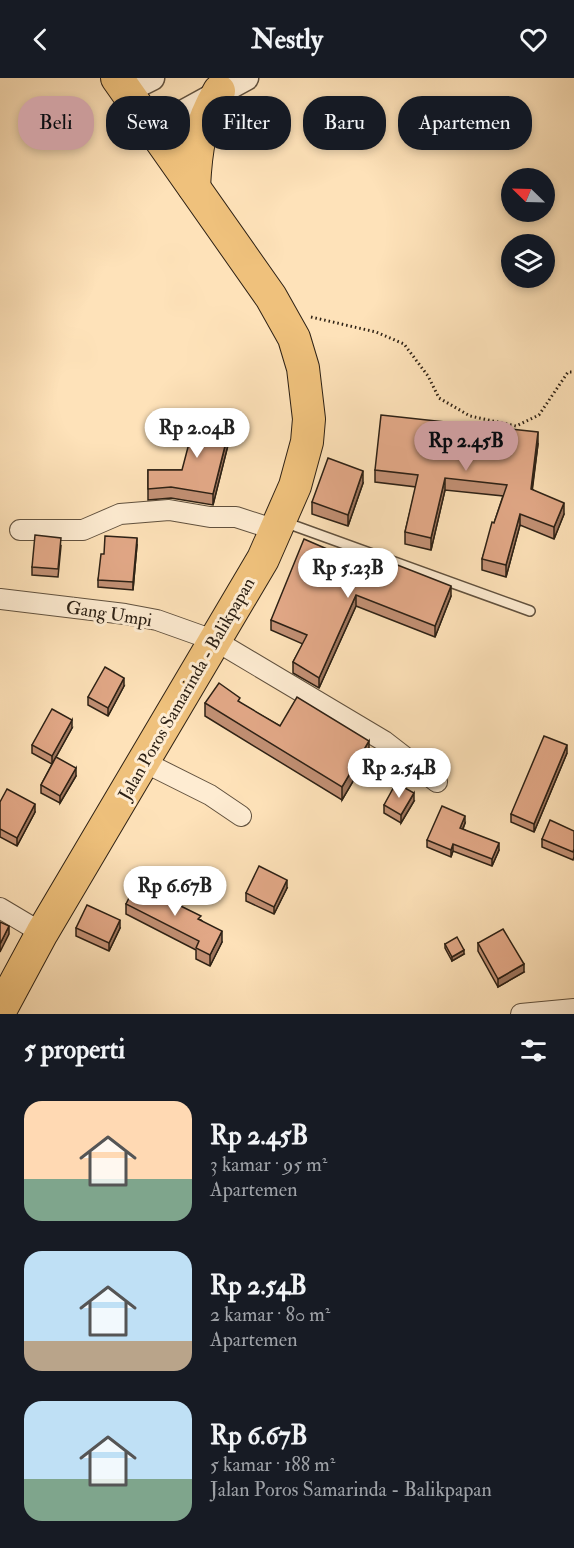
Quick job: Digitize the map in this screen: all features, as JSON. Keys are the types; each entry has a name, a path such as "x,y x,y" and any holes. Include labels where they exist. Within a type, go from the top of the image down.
{"highway":[{"name":"Jalan Poros Samarinda - Balikpapan","path":"132,82 138,96"},
{"path":"194,187 197,142 207,112 233,85"},
{"name":"Jalan Poros Samarinda - Balikpapan","path":"0,1011 42,933 216,641 279,526 302,467 309,419 303,368 294,338 271,297 168,150"}],"street":[{"path":"190,109 233,85"},
{"path":"20,530 83,530 120,514 170,510 210,517 236,517 279,526"},
{"name":"Gang Umpi","path":"0,599 157,620 216,641 384,741 437,782"},
{"path":"144,762 210,795 241,816"},
{"path":"0,909 42,933"},
{"path":"521,1014 574,1009"}],"lane":[{"path":"279,526 530,611"}],"path":[{"path":"286,323 311,317 376,332 404,344 428,376 439,398 470,416 516,426 539,416 568,372 574,372"}],"building":[{"path":"197,413 231,422 213,494 171,487 148,489 148,470 182,470"},
{"path":"381,415 538,432 531,489 564,503 554,527 520,514 506,565 482,559 492,522 494,523 507,485 445,478 431,538 405,532 418,475 375,470"},
{"path":"328,458 363,471 348,515 312,502"},
{"path":"35,535 61,538 58,569 32,567"},
{"path":"105,536 137,538 133,582 98,580 101,554 104,554"},
{"path":"304,539 327,549 325,554 371,572 377,557 451,586 435,626 356,595 319,678 293,662 307,635 271,620"},
{"path":"105,667 124,678 108,708 88,697"},
{"path":"219,683 240,698 238,701 280,726 297,697 369,741 342,787 205,703"},
{"path":"52,709 72,720 52,756 32,745"},
{"path":"544,736 567,745 534,824 511,814"},
{"path":"56,757 76,768 60,796 41,785"},
{"path":"396,783 414,793 401,815 384,805"},
{"path":"7,789 35,804 17,838 0,829 0,802"},
{"path":"442,806 465,816 460,828 499,843 492,859 453,844 451,850 427,840"},
{"path":"550,820 574,831 573,852 542,839"},
{"path":"259,866 287,880 274,907 246,893"},
{"path":"136,884 201,916 198,919 222,931 210,955 196,948 199,941 126,904"},
{"path":"87,905 120,920 109,943 76,928"},
{"path":"0,922 9,926 0,944"},
{"path":"503,929 524,964 498,979 478,943"},
{"path":"457,937 464,950 452,957 445,944"}]}
